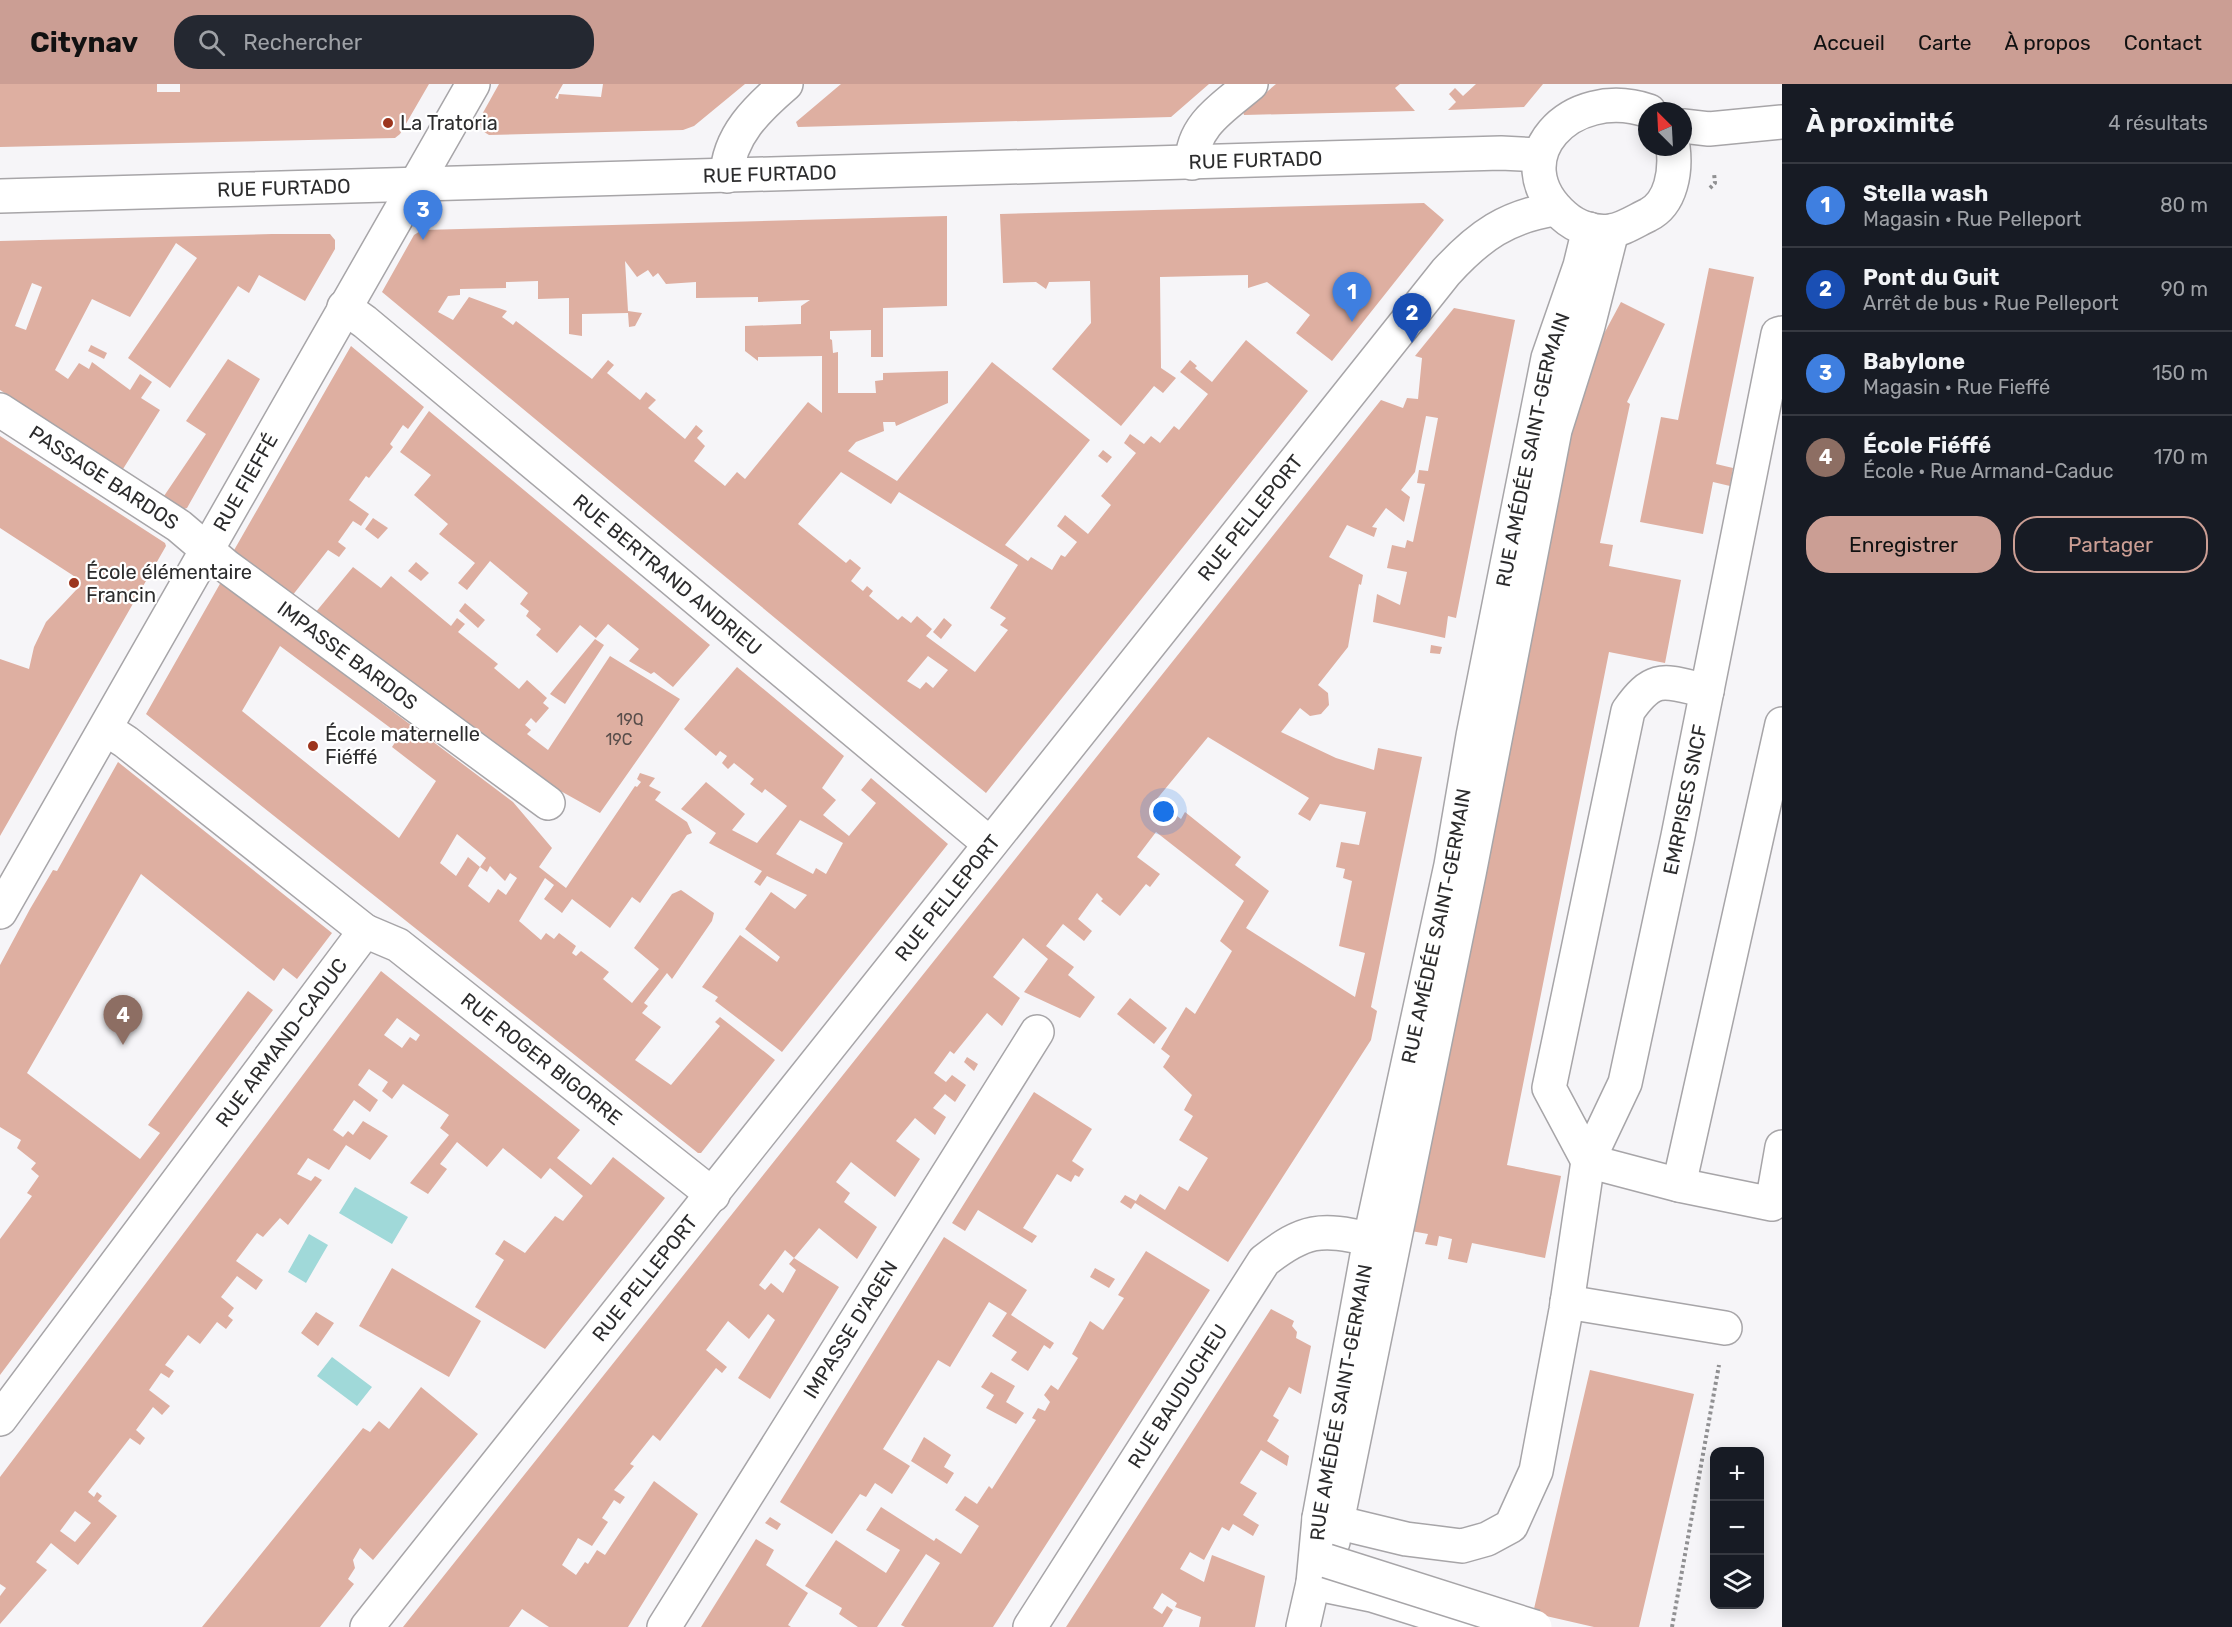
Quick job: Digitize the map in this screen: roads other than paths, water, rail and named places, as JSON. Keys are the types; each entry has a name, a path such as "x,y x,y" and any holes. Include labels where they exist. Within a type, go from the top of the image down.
{"street":[{"name":"RUE FIEFFÉ","path":"0,912 106,729 205,549 473,84"},
{"path":"727,176 727,159 740,132 762,104 786,84"},
{"path":"1192,163 1192,146 1203,126 1251,84"},
{"path":"1638,106 1603,90 1561,115 1547,133 1539,155 1540,174 1545,192 1556,209 1570,222 1601,230 1654,212 1668,194 1676,168 1674,156"},
{"path":"1692,127 1709,129 1782,122"},
{"name":"RUE FURTADO","path":"0,196 1501,153 1539,155"},
{"name":"RUE PELLEPORT","path":"367,1627 1446,272 1467,249 1490,231 1533,212 1556,209"},
{"name":"RUE AMÉDÉE SAINT-GERMAIN","path":"1303,1627 1320,1572 1329,1520 1370,1239 1451,865 1473,736 1548,358 1580,266 1601,230"},
{"name":"RUE AMÉDÉE SAINT-GERMAIN","path":"1329,1520 1555,430 1588,326 1601,230"},
{"name":"RUE BERTRAND ANDRIEU","path":"344,307 365,322 990,844"},
{"name":"EMRPISES SNCF","path":"1329,1520 1406,1539 1462,1545 1487,1539 1510,1526 1536,1471 1568,1302 1588,1161 1625,1083 1707,691 1778,334 1782,333"},
{"name":"PASSAGE BARDOS","path":"0,410 179,526 205,549"},
{"name":"IMPASSE BARDOS","path":"205,549 548,803"},
{"path":"1707,691 1665,682 1642,691 1628,711 1549,1088 1588,1161 1679,1185 1772,1204 1782,1147"},
{"path":"1679,1185 1782,724"},
{"path":"106,729 126,742 365,931"},
{"name":"RUE ROGER BIGORRE","path":"365,931 398,945 713,1195"},
{"name":"RUE ARMAND-CADUC","path":"0,1419 365,931"},
{"name":"IMPASSE D'AGEN","path":"664,1627 1037,1032"},
{"name":"RUE BAUDUCHEU","path":"1030,1627 1264,1262 1285,1245 1308,1233 1335,1232 1370,1239"},
{"path":"1568,1302 1725,1328"},
{"path":"1320,1572 1372,1595 1474,1627"},
{"path":"1320,1572 1535,1627"}],"water":[{"path":"355,1187 408,1217 392,1244 339,1213"},
{"path":"309,1234 328,1245 306,1283 288,1272"},
{"path":"332,1357 372,1387 357,1406 317,1376"}],"place":[{"name":"La Tratoria","path":"388,123"},
{"name":"Babylone","path":"423,240"},
{"name":"Stella wash","path":"1352,322"},
{"name":"Pont du Guit","path":"1412,343"},
{"name":"École élémentaire Francin","path":"74,583"},
{"name":"École maternelle Fiéffé","path":"313,746"},
{"name":"École Fiéffé","path":"123,1045"}]}
